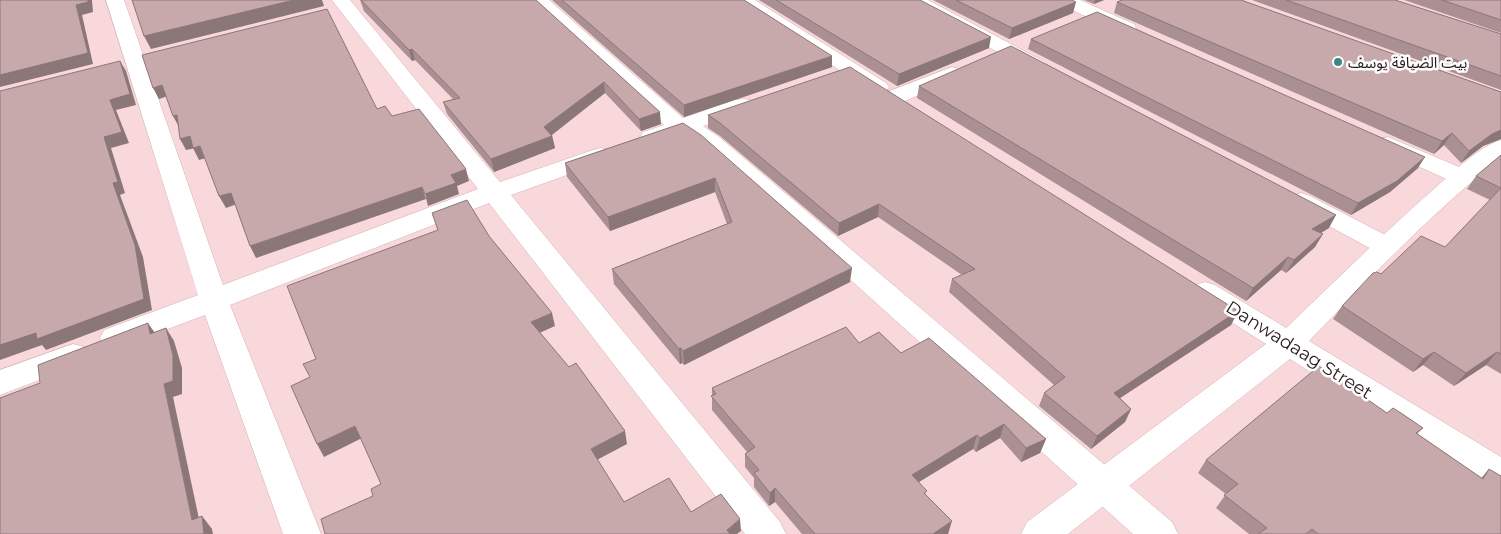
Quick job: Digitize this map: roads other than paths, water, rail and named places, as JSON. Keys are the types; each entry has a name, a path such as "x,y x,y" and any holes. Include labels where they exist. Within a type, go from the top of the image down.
{"street":[{"path":"115,0 214,300 302,534"},
{"path":"538,0 683,126 711,142 1159,534"},
{"path":"743,0 920,113"},
{"path":"915,0 990,57 1060,77"},
{"path":"1065,0 1147,37"},
{"path":"1067,24 1116,3"},
{"path":"346,5 767,534"},
{"path":"895,97 1033,38"},
{"path":"823,78 851,69"},
{"path":"0,383 494,192 768,97"},
{"path":"1372,137 1462,177"},
{"path":"1040,534 1288,344 1386,246 1462,177 1501,148"},
{"path":"1280,191 1386,246"},
{"name":"Danwadaag Street","path":"1188,281 1501,475"}],"place":[{"name":"بيت الضيافة يوسف","path":"1338,62"}]}
